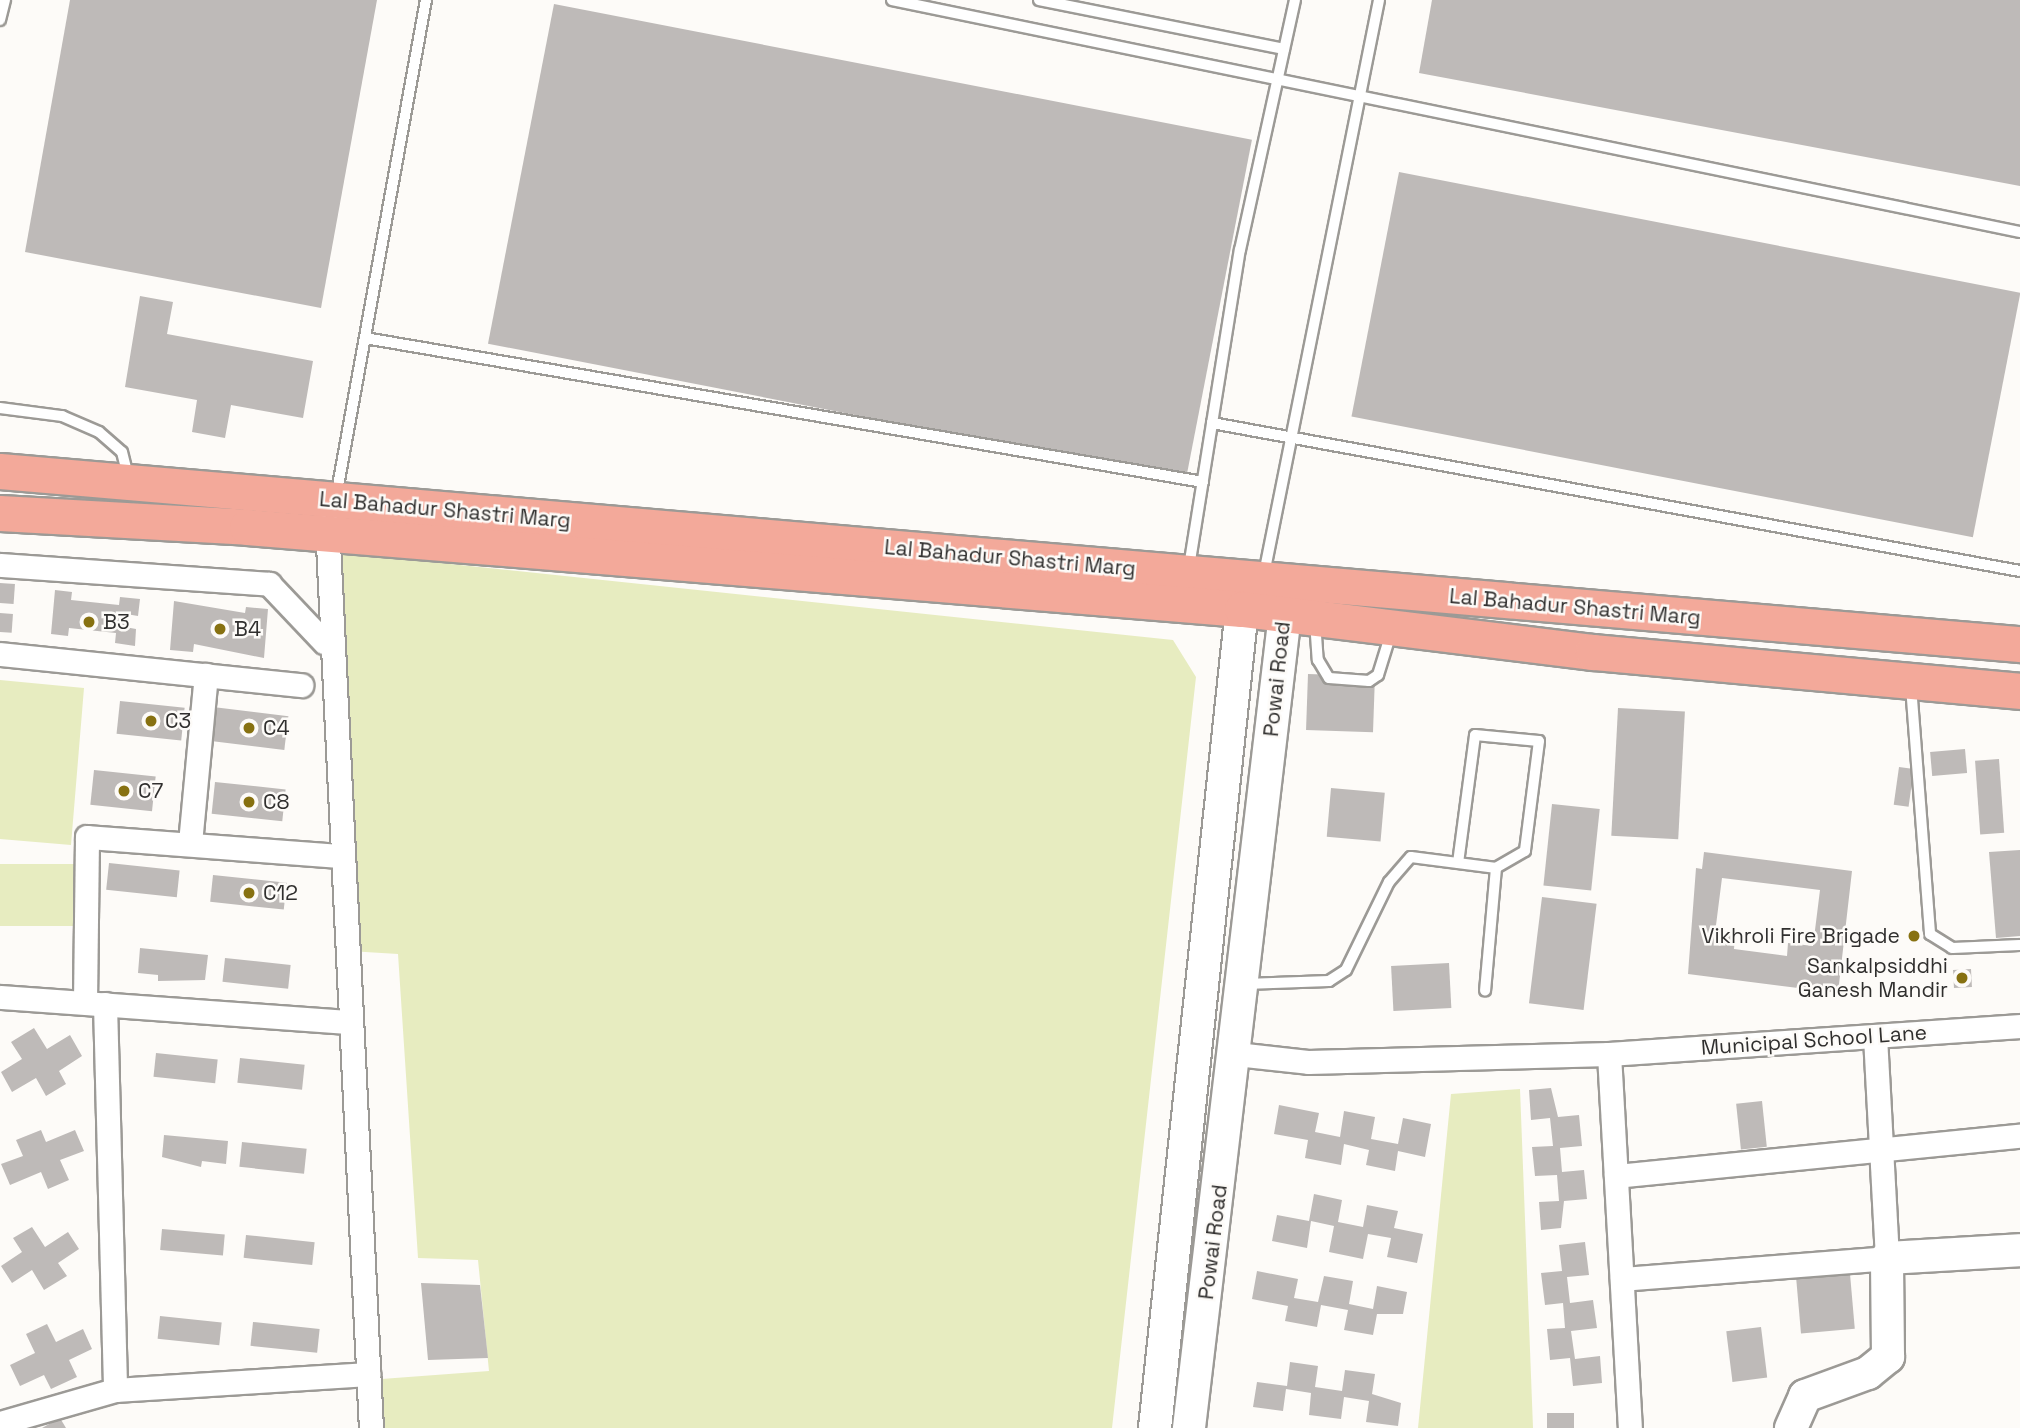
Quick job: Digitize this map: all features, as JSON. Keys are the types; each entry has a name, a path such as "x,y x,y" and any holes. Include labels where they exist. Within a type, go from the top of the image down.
{"main road":[{"name":"Lal Bahadur Shastri Marg","path":"0,471 336,501 1266,564 1596,609 2020,644"},
{"name":"Lal Bahadur Shastri Marg","path":"0,513 324,533 1242,609 1593,652 2020,691"},
{"name":"Powai Road","path":"1155,1428 1242,609 1266,564 1300,616 1242,984 1236,1054 1189,1428"},
{"path":"1593,652 1596,609"},
{"path":"1791,1428 1805,1396 1868,1373 1888,1357 1887,1258 2020,1250"}],"street":[{"path":"336,501 324,533 371,1428"},
{"path":"0,565 269,584 324,642"},
{"path":"0,654 301,685"},
{"path":"190,843 206,675"},
{"path":"115,1390 88,837 341,856"},
{"path":"0,997 350,1023"},
{"name":"Municipal School Lane","path":"1236,1054 1308,1062 1609,1054 2020,1026"},
{"path":"1622,1279 1887,1258 1875,1036"},
{"path":"1609,1054 1630,1428"},
{"path":"1616,1176 2020,1136"},
{"path":"0,1423 115,1390 368,1374"}],"lane":[{"path":"0,20 5,0"},
{"path":"336,501 426,0"},
{"path":"892,0 2020,232"},
{"path":"1039,0 1284,49"},
{"path":"1191,558 1240,250 1281,80 1284,49 1295,0"},
{"path":"1266,564 1379,0"},
{"path":"365,338 1203,481"},
{"path":"0,408 62,415 99,432 122,452 129,483"},
{"path":"1212,423 1291,435 2020,571"},
{"path":"1300,616 1318,660 1329,678 1369,681 1378,675 1392,627"},
{"path":"1911,681 1930,934 1952,948 2020,945"},
{"path":"1242,984 1329,981 1346,970 1389,882 1411,857 1496,868 1525,850 1538,741 1475,735 1458,863"},
{"path":"1485,991 1496,868"}],"green space":[{"path":"336,552 1173,640 1196,677 1112,1428 372,1428 368,1380 489,1371 478,1260 418,1258 398,954 349,951"},
{"path":"0,680 84,688 71,845 0,839"},
{"path":"0,864 82,864 82,926 0,926"},
{"path":"1520,1089 1533,1428 1418,1428 1451,1094"}],"building":[{"path":"70,0 377,0 321,308 25,252"},
{"path":"1432,0 2020,0 2020,186 1419,73"},
{"path":"554,4 1252,140 1186,479 488,344"},
{"path":"1399,172 2020,293 1973,537 1351,416"},
{"path":"140,296 173,302 167,334 313,361 303,418 231,405 225,438 192,432 197,400 125,387"},
{"path":"0,583 15,584 14,604 0,603"},
{"name":"B3","path":"55,590 72,592 71,600 119,605 120,597 140,599 138,616 126,614 125,627 136,629 135,646 115,643 116,633 69,628 68,636 51,634"},
{"name":"B4","path":"174,601 245,613 246,607 268,609 264,658 194,644 193,652 170,650"},
{"path":"0,613 13,614 12,633 0,632"},
{"path":"1308,674 1375,676 1373,732 1306,730"},
{"name":"C3","path":"120,701 185,708 181,741 117,734"},
{"name":"C4","path":"213,707 288,716 284,750 209,741"},
{"path":"1618,708 1685,712 1678,839 1611,836"},
{"path":"1965,749 1967,773 1932,776 1930,752"},
{"path":"1999,759 2004,833 1980,834 1975,761"},
{"path":"1899,767 1914,769 1909,807 1894,805"},
{"name":"C7","path":"94,770 156,776 152,811 90,805"},
{"name":"C8","path":"215,782 286,789 282,821 212,814"},
{"path":"1331,788 1385,793 1381,842 1327,837"},
{"path":"1552,804 1600,809 1591,891 1543,886"},
{"path":"2020,850 2020,936 1996,938 1989,852"},
{"path":"1704,852 1852,871 1838,993 1688,974 1696,868 1702,869","holes":["1722,878 1820,890 1813,946 1788,943 1787,956 1734,949 1735,936 1715,933"]},
{"path":"109,863 180,870 177,897 106,890"},
{"name":"C12","path":"213,875 287,883 284,910 210,902"},
{"path":"1542,897 1597,904 1584,1010 1529,1003"},
{"path":"140,948 208,955 205,980 158,981 158,975 138,973"},
{"path":"225,958 291,965 288,989 222,982"},
{"path":"1449,963 1451,1008 1393,1011 1391,966"},
{"name":"Sankalpsiddhi Ganesh Mandir","path":"1971,969 1972,987 1954,988 1953,970"},
{"path":"34,1028 47,1049 70,1035 82,1056 59,1071 66,1084 46,1096 36,1078 12,1092 1,1072 22,1059 11,1042"},
{"path":"156,1053 218,1059 215,1083 153,1077"},
{"path":"240,1058 305,1065 302,1090 237,1083"},
{"path":"1551,1088 1558,1117 1579,1115 1582,1146 1560,1148 1562,1172 1584,1170 1587,1199 1564,1201 1561,1228 1541,1230 1539,1202 1559,1201 1557,1175 1535,1176 1532,1147 1553,1146 1550,1118 1531,1120 1529,1090"},
{"path":"1762,1101 1767,1147 1741,1149 1736,1104"},
{"path":"1279,1105 1319,1113 1315,1132 1340,1137 1344,1111 1375,1117 1371,1139 1398,1144 1403,1118 1431,1124 1425,1157 1398,1151 1395,1171 1366,1165 1369,1150 1344,1144 1341,1165 1305,1158 1308,1140 1274,1134"},
{"path":"41,1130 46,1142 75,1130 84,1151 60,1160 69,1180 48,1189 41,1172 10,1185 1,1164 23,1156 16,1140"},
{"path":"164,1135 228,1141 226,1164 202,1161 201,1167 162,1157"},
{"path":"242,1142 307,1149 304,1174 239,1167"},
{"path":"1314,1194 1342,1200 1338,1222 1363,1227 1367,1205 1398,1211 1394,1228 1423,1234 1417,1263 1387,1257 1391,1238 1368,1234 1363,1259 1329,1252 1334,1226 1311,1221 1307,1248 1272,1241 1277,1215 1309,1221"},
{"path":"32,1227 45,1247 68,1232 79,1249 58,1263 67,1276 44,1290 32,1270 12,1283 1,1266 22,1252 13,1238"},
{"path":"162,1229 225,1234 223,1255 160,1250"},
{"path":"246,1235 315,1242 312,1265 244,1258"},
{"path":"1585,1242 1589,1275 1567,1277 1570,1303 1593,1300 1597,1328 1571,1331 1575,1359 1600,1356 1602,1383 1573,1386 1570,1358 1550,1360 1547,1329 1565,1328 1563,1303 1545,1305 1541,1273 1562,1271 1559,1245"},
{"path":"1257,1271 1298,1279 1294,1298 1318,1302 1324,1276 1353,1281 1349,1304 1373,1309 1377,1286 1407,1292 1403,1314 1377,1314 1373,1335 1344,1330 1348,1310 1321,1305 1317,1327 1285,1321 1288,1306 1252,1299"},
{"path":"1850,1274 1855,1329 1801,1333 1796,1279"},
{"path":"421,1283 480,1285 488,1358 428,1360"},
{"path":"160,1316 222,1322 219,1345 158,1339"},
{"path":"253,1322 320,1329 317,1353 250,1346"},
{"path":"47,1324 56,1342 83,1329 92,1349 69,1360 77,1377 51,1389 44,1375 20,1386 10,1365 35,1353 26,1334"},
{"path":"1761,1327 1767,1378 1732,1382 1726,1331"},
{"path":"1290,1362 1318,1366 1315,1387 1342,1391 1345,1370 1375,1374 1372,1394 1401,1403 1398,1426 1366,1422 1369,1401 1344,1397 1341,1419 1309,1415 1311,1393 1286,1389 1283,1411 1253,1407 1257,1382 1287,1386"},
{"path":"1547,1413 1574,1413 1574,1428 1547,1428"},
{"path":"60,1418 66,1428 42,1428"}],"place":[{"name":"B3","path":"89,622"},
{"name":"B4","path":"220,629"},
{"name":"C3","path":"151,721"},
{"name":"C4","path":"249,728"},
{"name":"C7","path":"124,791"},
{"name":"C8","path":"249,802"},
{"name":"C12","path":"249,893"},
{"name":"Vikhroli Fire Brigade","path":"1914,936"},
{"name":"Sankalpsiddhi Ganesh Mandir","path":"1962,978"}]}
